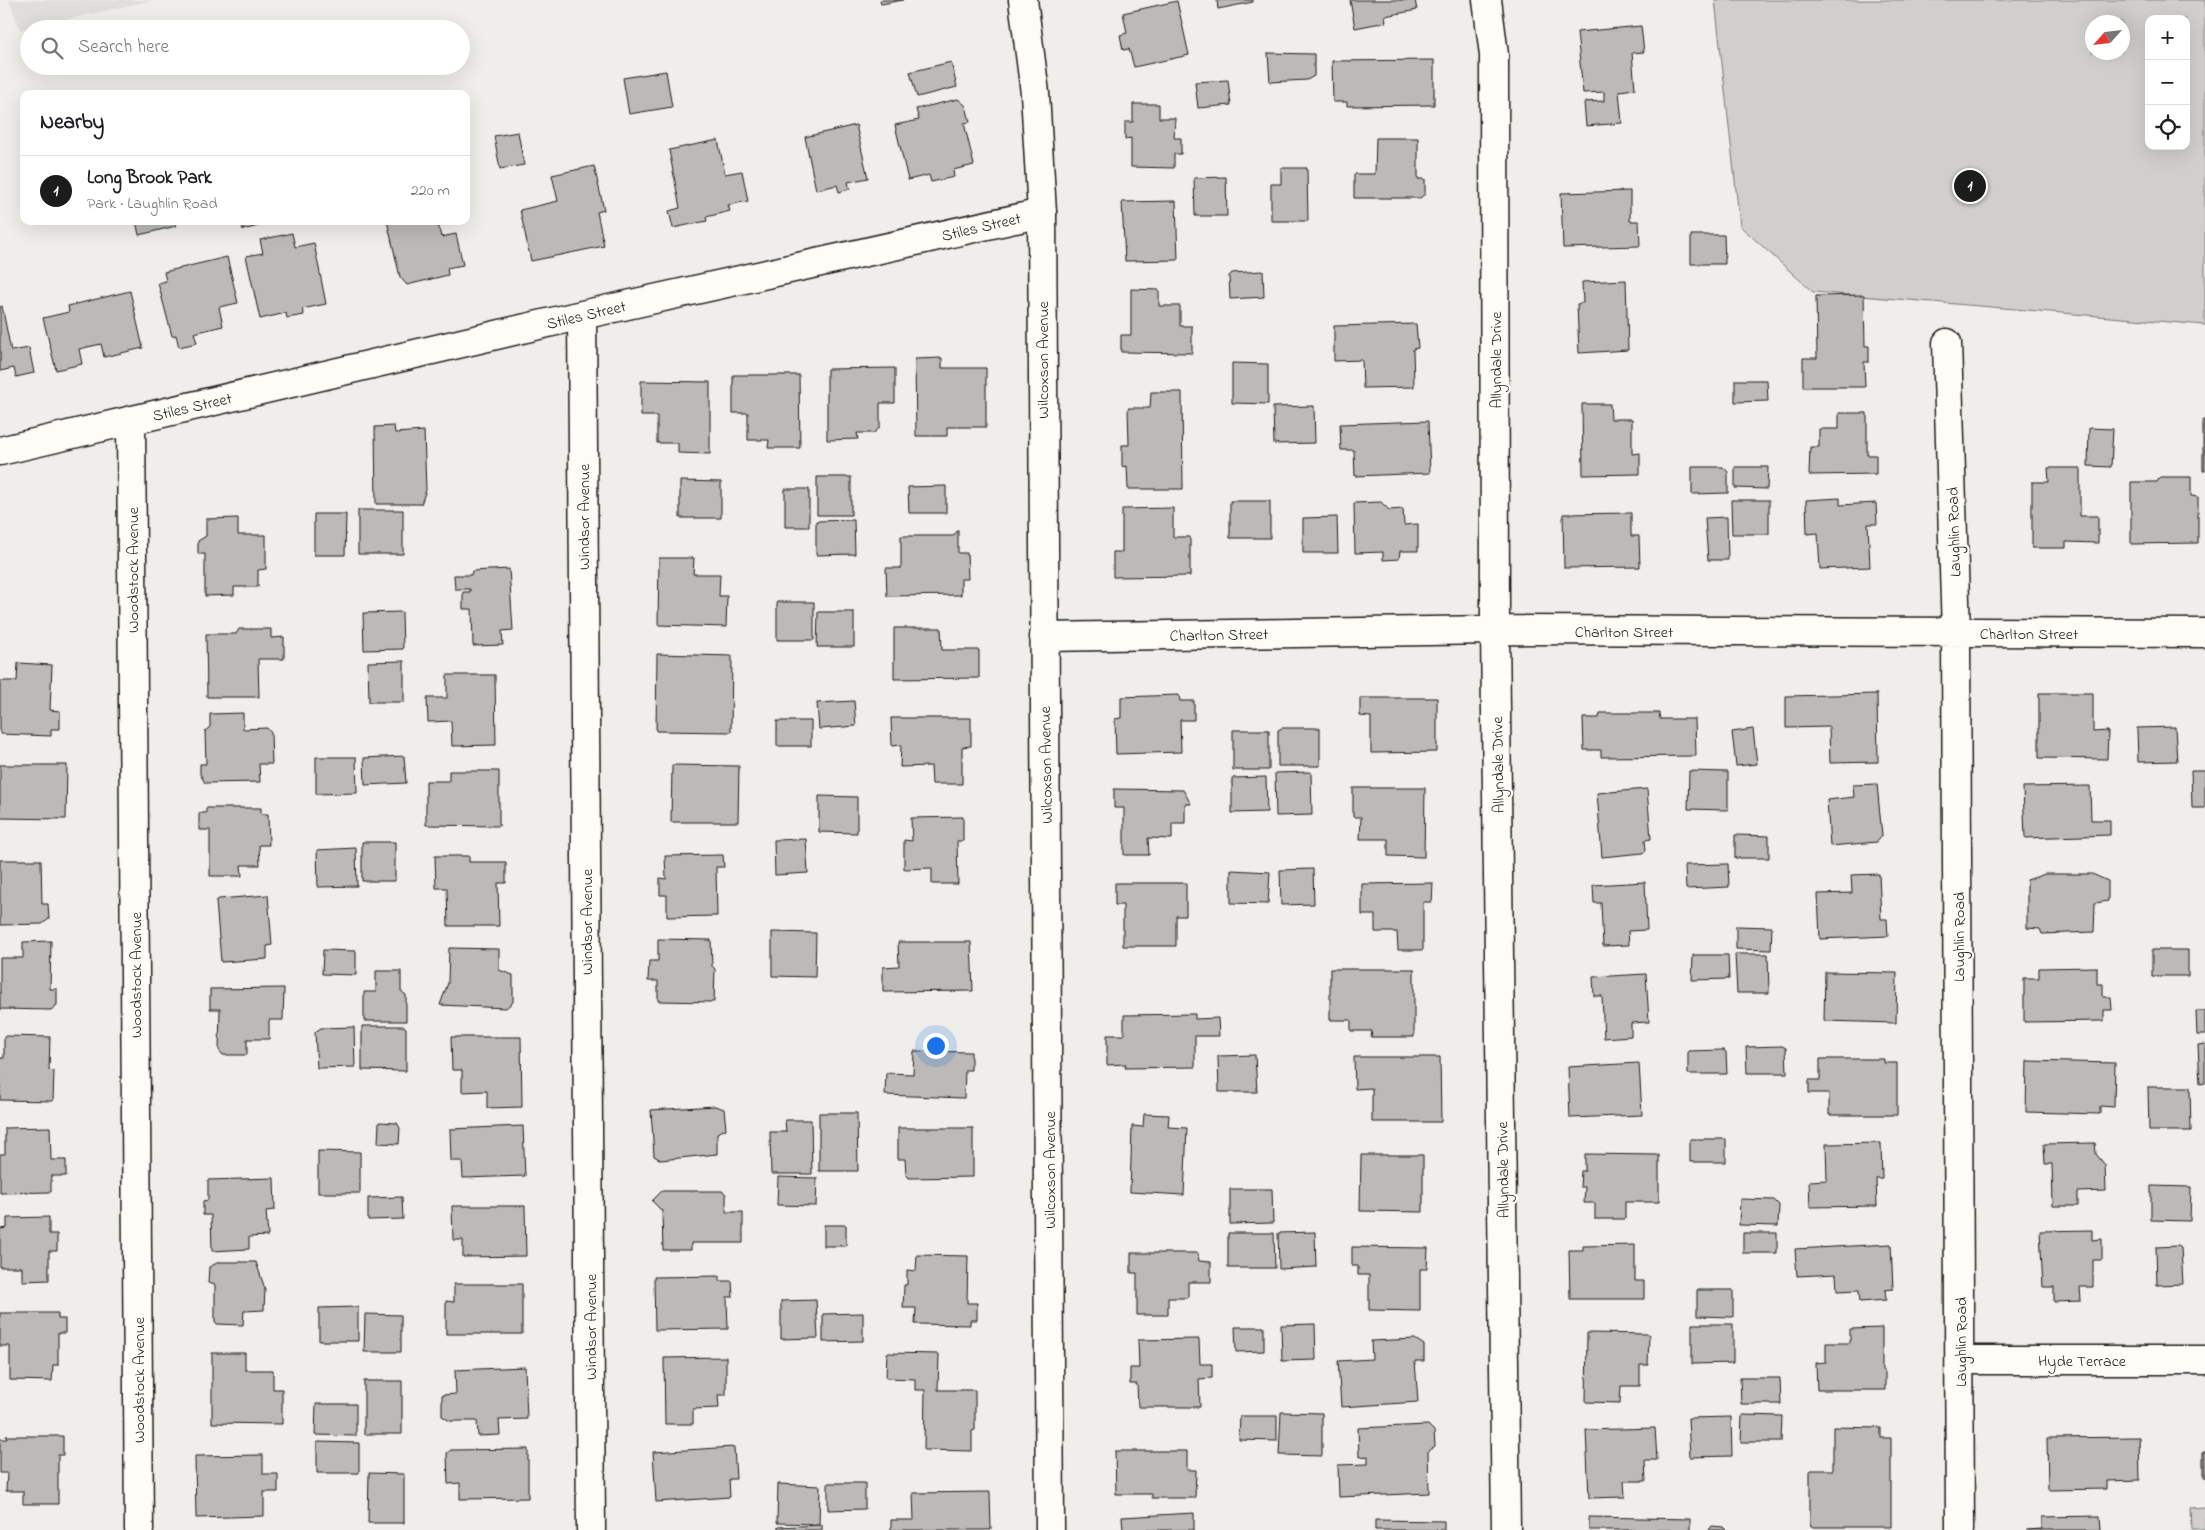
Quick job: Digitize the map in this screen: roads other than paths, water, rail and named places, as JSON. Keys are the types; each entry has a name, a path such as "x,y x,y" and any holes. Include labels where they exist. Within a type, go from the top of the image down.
{"street":[{"name":"Wilcoxson Avenue","path":"1023,0 1035,93 1042,213 1050,1530"},
{"name":"Allyndale Drive","path":"1486,0 1494,55 1495,630 1506,1530"},
{"name":"Stiles Street","path":"0,451 582,315 1042,213"},
{"name":"Windsor Avenue","path":"582,315 591,1530"},
{"name":"Laughlin Road","path":"1947,343 1956,633 1960,1530"},
{"name":"Woodstock Avenue","path":"132,420 139,1530"},
{"name":"Charlton Street","path":"1044,637 1495,630 2205,633"},
{"name":"Hyde Terrace","path":"1960,1360 2205,1360"}],"place":[{"name":"Long Brook Park","path":"1970,186"}]}
